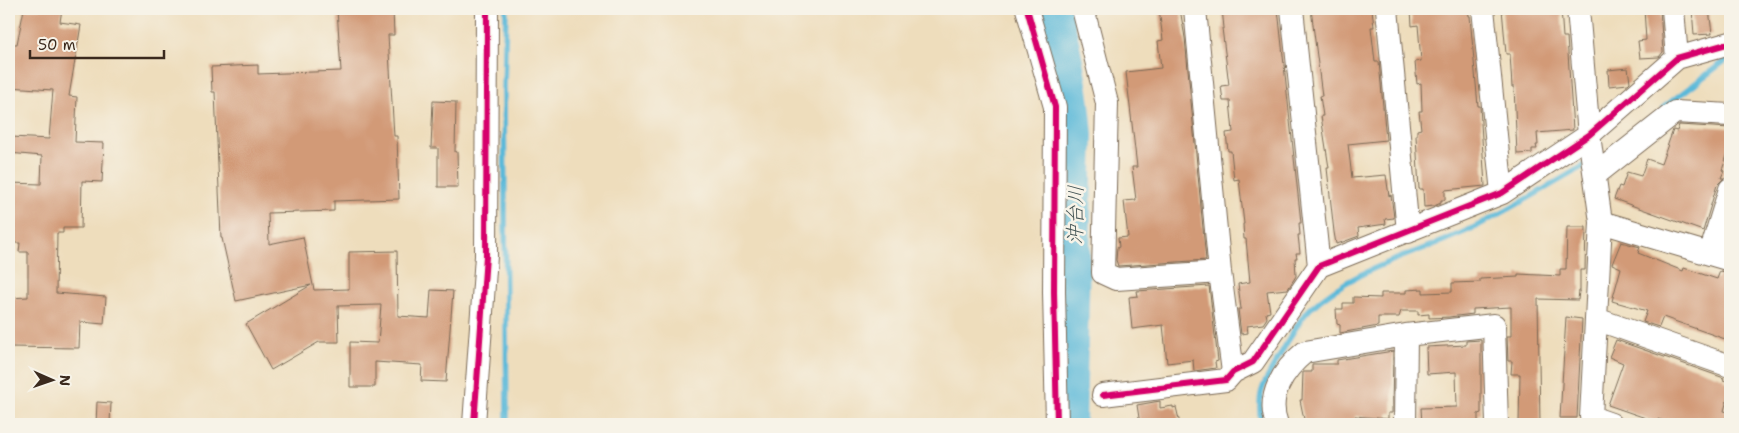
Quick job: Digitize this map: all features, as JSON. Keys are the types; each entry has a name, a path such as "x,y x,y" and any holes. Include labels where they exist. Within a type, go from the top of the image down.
{"street":[{"path":"474,424 485,280 487,9"},
{"path":"1027,9 1055,107"},
{"path":"1040,9 1044,22 1055,107 1054,292 1057,424"},
{"path":"1083,9 1107,103 1103,273 1116,279 1220,272"},
{"path":"1195,9 1220,272 1233,372"},
{"path":"1292,9 1320,266"},
{"path":"1387,9 1408,232"},
{"path":"1483,9 1502,193"},
{"path":"1578,9 1589,135 1601,222 1591,418 1611,424"},
{"path":"1673,9 1677,58"},
{"path":"1103,394 1226,380 1233,372 1253,362 1320,266 1502,193 1589,135 1677,58 1730,43"},
{"path":"1595,175 1675,112 1730,115"},
{"path":"1601,222 1720,257 1730,188"},
{"path":"1596,319 1730,366"},
{"path":"1277,424 1274,395 1291,363 1305,352 1406,335 1494,325 1497,424"},
{"path":"1404,424 1406,335"},
{"path":"1253,362 1281,380"}],"building":[{"path":"24,9 62,9 60,22 81,25 69,96 77,97 75,142 104,143 102,182 82,181 81,228 63,228 63,233 57,233 56,293 106,297 104,324 80,322 79,348 9,347 9,298 28,297 28,252 19,252 20,243 9,243 9,183 41,184 42,156 9,153 11,137 49,139 53,90 9,87 9,44 17,44"},
{"path":"337,9 393,9 394,35 388,35 394,136 397,136 399,199 334,201 334,211 268,213 269,244 303,237 314,290 349,289 349,252 397,251 398,316 429,318 431,290 453,291 446,382 421,381 422,365 375,362 375,387 350,387 350,342 378,343 381,305 338,306 339,342 319,342 271,370 246,324 311,285 236,301 221,238 215,92 212,92 211,67 258,65 258,74 341,71"},
{"path":"1159,9 1180,9 1185,38 1206,260 1118,266 1116,260 1117,248 1119,247 1118,238 1128,237 1124,201 1136,200 1132,167 1137,167 1126,72 1161,68 1158,41 1163,40"},
{"path":"1222,9 1278,9 1301,223 1299,223 1300,235 1298,235 1300,253 1296,253 1297,258 1295,258 1296,276 1288,289 1267,291 1270,312 1266,313 1267,318 1263,324 1247,326 1248,333 1241,334 1238,284 1250,282 1239,179 1234,180 1231,151 1228,151 1226,133 1233,132 1230,101 1223,101 1221,86 1229,85 1222,28 1224,28"},
{"path":"1311,9 1335,9 1335,13 1372,9 1374,27 1371,27 1375,62 1379,62 1386,140 1348,144 1352,178 1386,175 1394,218 1385,219 1386,224 1358,228 1359,236 1336,244 1327,168 1329,168 1321,116 1323,116 1320,96 1322,96"},
{"path":"1411,9 1468,9 1478,106 1480,106 1485,186 1445,190 1445,200 1441,200 1441,203 1434,206 1424,207 1423,189 1419,189 1416,136 1417,130 1421,129 1419,111 1422,111 1421,83 1417,84 1415,62 1421,61 1418,25 1412,26"},
{"path":"1502,9 1561,9 1563,37 1567,37 1573,130 1537,133 1537,149 1532,149 1532,153 1517,154 1514,87 1512,87 1510,54 1506,54"},
{"path":"1644,9 1660,9 1663,52 1659,57 1640,58 1638,41 1646,40"},
{"path":"1692,9 1709,9 1712,34 1694,35"},
{"path":"1628,68 1630,82 1628,84 1609,86 1608,70"},
{"path":"433,101 456,102 455,152 457,152 458,187 438,187 438,148 431,148"},
{"path":"1679,125 1730,128 1730,147 1721,178 1724,178 1717,185 1703,231 1614,199 1619,186 1622,187 1627,172 1641,176 1647,159 1661,164 1673,130 1677,131"},
{"path":"1567,227 1586,227 1585,270 1580,270 1578,300 1538,299 1540,424 1519,424 1520,374 1511,374 1512,361 1508,361 1507,336 1511,336 1511,307 1473,309 1473,314 1429,318 1429,314 1418,315 1418,311 1401,311 1399,317 1378,317 1378,326 1340,333 1336,309 1343,309 1343,303 1353,303 1353,297 1381,298 1381,293 1406,293 1406,290 1423,289 1423,293 1452,292 1452,283 1480,282 1480,279 1518,277 1518,274 1560,276 1560,269 1566,269"},
{"path":"1621,242 1640,247 1638,253 1683,271 1684,268 1717,279 1720,271 1730,273 1730,299 1725,317 1730,319 1730,322 1725,339 1663,317 1659,327 1643,322 1647,311 1612,301 1621,268 1612,264"},
{"path":"1209,286 1218,361 1215,362 1216,368 1194,371 1193,360 1167,363 1163,325 1132,329 1129,297 1138,296 1137,291"},
{"path":"1566,317 1582,319 1577,418 1560,418"},
{"path":"1481,340 1481,413 1478,414 1478,422 1422,424 1421,408 1457,407 1456,372 1427,374 1426,347 1466,345 1466,341"},
{"path":"1616,340 1724,378 1723,380 1730,382 1724,411 1728,412 1724,424 1673,424 1658,419 1657,422 1608,405 1623,363 1609,357"},
{"path":"1393,351 1392,413 1388,413 1388,419 1355,416 1355,423 1305,424 1300,400 1302,400 1303,372 1312,372 1312,364 1337,364 1337,360"},
{"path":"1160,401 1160,408 1176,407 1180,424 1140,424 1137,405"},
{"path":"97,402 111,403 110,424 96,424"}],"waterway":[{"path":"506,9 504,91 507,424"},
{"name":"沖台川","path":"1055,9 1069,72 1077,135 1070,424"},
{"path":"1664,107 1730,57"},
{"path":"1261,424 1260,404 1262,389 1269,375 1301,320 1310,309 1328,294 1370,270 1479,225 1589,163"}],"cycle path":[{"path":"474,424 486,256 487,9"},
{"path":"1027,9 1055,107 1054,292 1057,424"},
{"path":"1103,395 1226,380 1233,372 1253,362 1319,266 1502,193 1589,135 1677,58 1730,43"}]}
